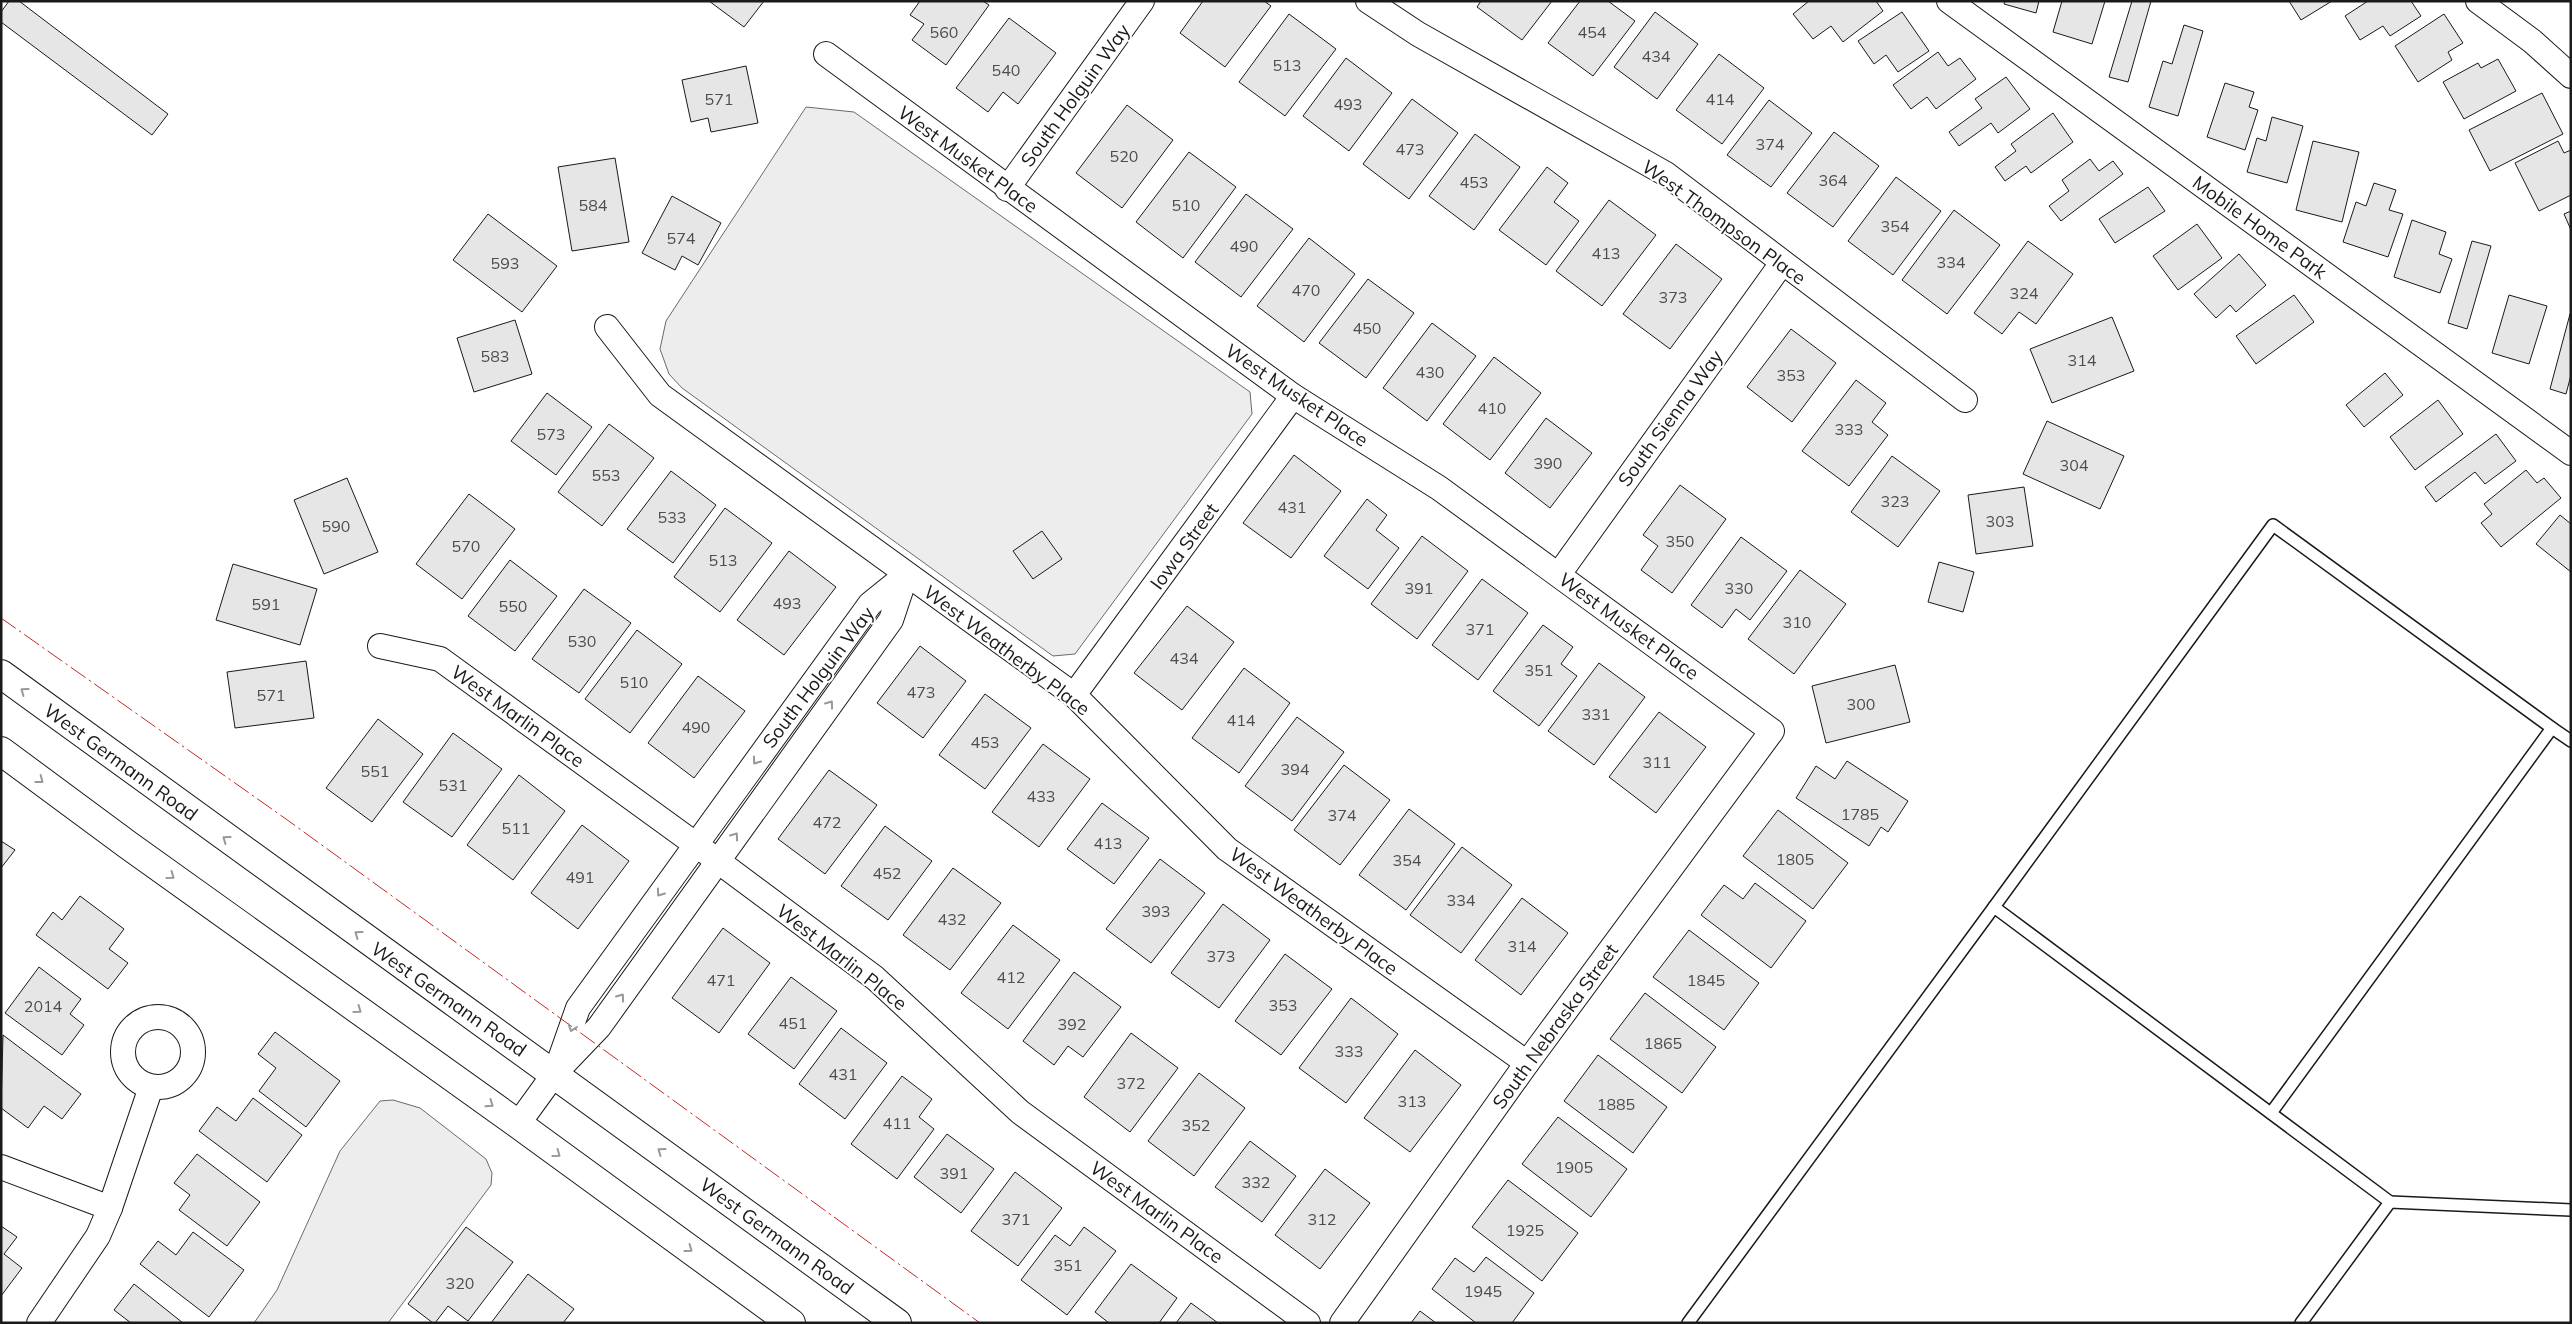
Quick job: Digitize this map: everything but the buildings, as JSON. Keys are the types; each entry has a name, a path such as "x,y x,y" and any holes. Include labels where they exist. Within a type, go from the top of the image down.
{"main road":[{"name":"West Germann Road","path":"1,674 272,873 555,1073 897,1323"},
{"path":"1,750 128,845 518,1124 791,1323"}],"street":[{"name":"South Holguin Way","path":"1007,189 1142,1"},
{"name":"West Thompson Place","path":"1368,1 1418,34 1666,174 1965,400"},
{"name":"Mobile Home Park","path":"1949,1 2571,453"},
{"path":"2478,1 2532,41 2571,76"},
{"name":"West Musket Place","path":"826,54 1007,189 1293,396 1439,488 1772,730"},
{"name":"South Sienna Way","path":"1559,574 1782,263"},
{"name":"West Weatherby Place","path":"607,327 660,395 1074,695 1227,849 1527,1063"},
{"name":"Iowa Street","path":"1074,695 1293,396"},
{"name":"South Holguin Way","path":"555,1073 578,1008 870,604 906,575"},
{"name":"South Holguin Way","path":"518,1124 555,1073 599,1027 891,620 906,575"},
{"name":"West Marlin Place","path":"380,646 440,659 695,844 875,978 1020,1112 1308,1323"},
{"name":"South Nebraska Street","path":"1342,1323 1527,1063 1772,730"},
{"path":"39,1323 98,1236 110,1208 151,1087"},
{"path":"1,1167 110,1208"}],"lane":[{"path":"1688,1323 2274,525 2571,741"},
{"path":"2271,1113 2552,728"},
{"path":"1994,907 2390,1202 2571,1210"},
{"path":"2301,1323 2390,1202"}],"shaded area":[{"path":"806,107 854,112 1250,392 1252,414 1075,654 1053,656 682,388 669,374 660,349 666,321"},
{"path":"393,1100 420,1108 486,1159 492,1173 491,1185 388,1323 254,1323 277,1290 340,1151 380,1101"}],"power":[{"path":"1,618 286,819 980,1323"}]}
